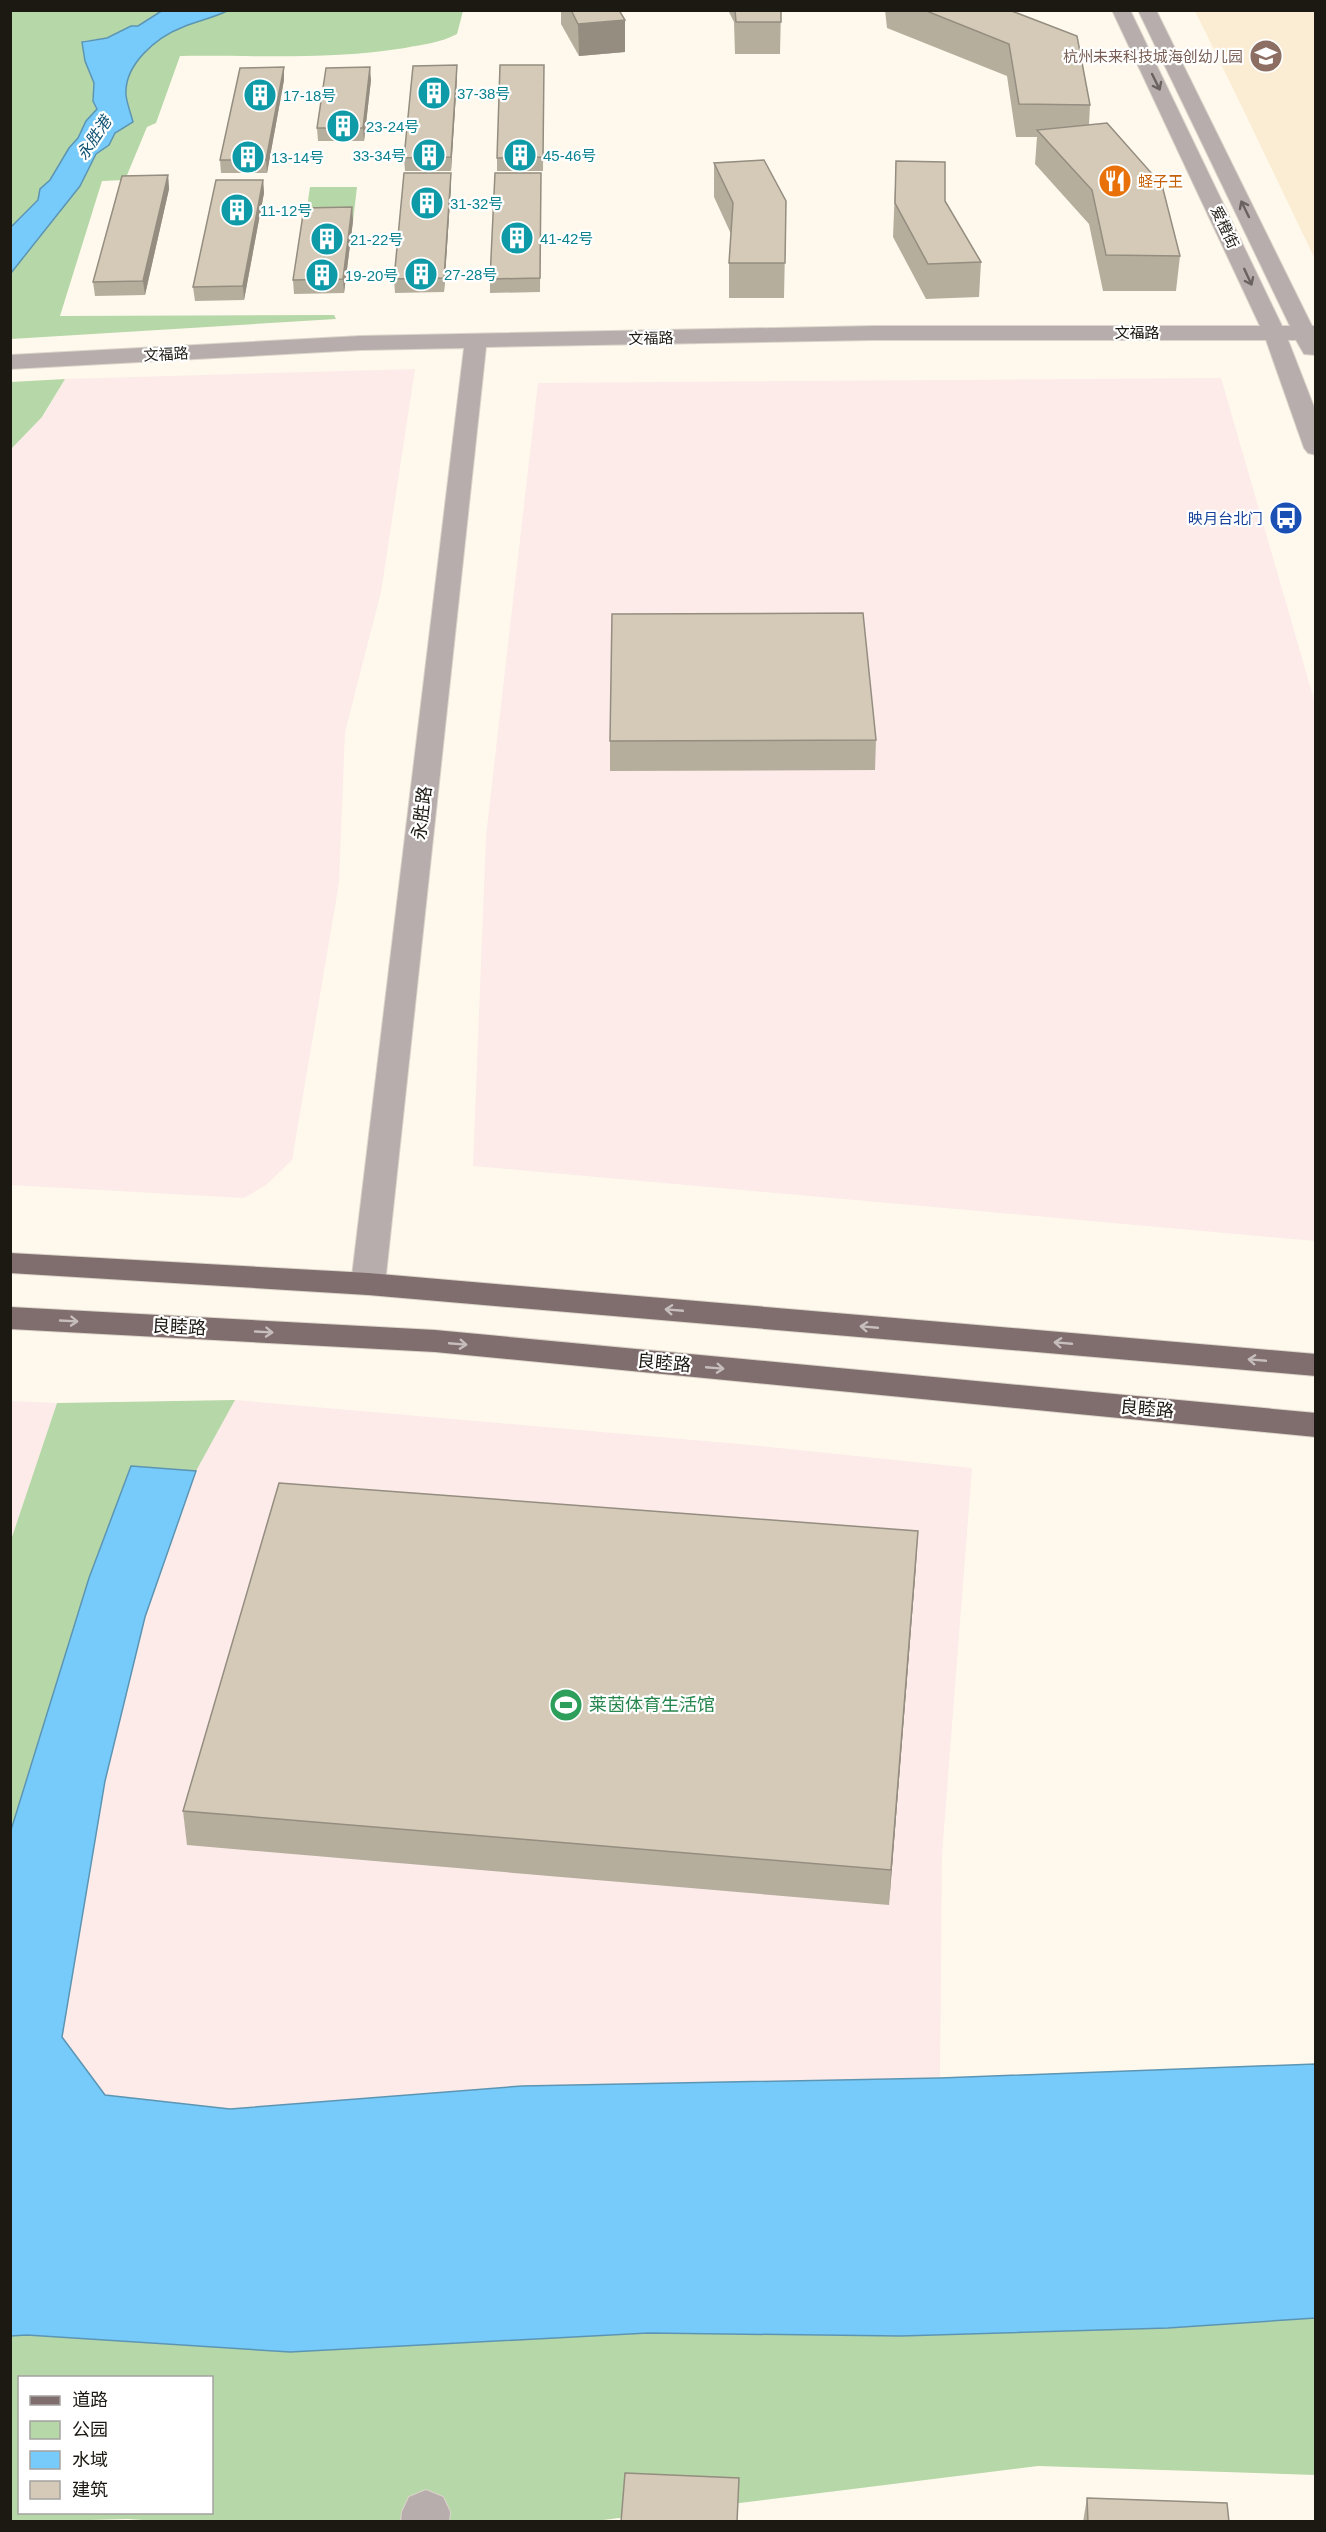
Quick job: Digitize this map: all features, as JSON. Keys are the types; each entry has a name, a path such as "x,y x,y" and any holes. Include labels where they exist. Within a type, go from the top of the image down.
{"main road":[{"path":"10,1263 368,1284 1316,1365"},
{"name":"良睦路","path":"10,1318 435,1341 1316,1425"}],"street":[{"name":"爱橙街","path":"1121,10 1274,332 1292,376 1316,448"},
{"name":"爱橙街","path":"1147,10 1310,333 1316,356"},
{"name":"文福路","path":"20,362 360,344 885,333 1310,333"},
{"name":"永胜路","path":"368,1284 476,342"}],"shaded area":[{"path":"1195,11 1315,11 1315,259 1240,103"},
{"path":"415,369 381,592 345,732 339,883 292,1160 266,1185 244,1198 11,1185 10,449 44,415 65,379"},
{"path":"1221,378 1315,703 1315,1241 473,1166 486,836 538,383"},
{"path":"235,1400 739,1444 972,1468 942,1854 940,2078 522,2086 230,2109 105,2095 62,2038 105,1781 145,1617 183,1502 196,1471"},
{"path":"11,1401 57,1403 11,1540"}],"green space":[{"path":"157,10 161,12 138,26 131,26 107,38 84,41 88,68 94,83 93,101 97,109 86,121 78,138 69,148 50,180 40,189 38,200 11,227 11,11"},
{"path":"227,11 463,11 457,34 438,41 405,48 321,56 180,56 156,123 147,127 125,180 102,181 60,316 334,315 336,319 11,339 11,273 80,186 96,154 106,147 115,133 133,122 126,95 130,73 136,62 163,37"},
{"path":"310,187 357,187 353,221 305,221"},
{"path":"65,379 42,417 11,449 11,382"},
{"path":"235,1400 196,1471 131,1466 89,1578 11,1830 11,1540 57,1403"},
{"path":"1315,2318 1315,2475 1038,2466 587,2522 174,2522 128,2519 11,2522 11,2336 27,2335 290,2352 648,2333 901,2336 1168,2328"}],"water":[{"name":"永胜港","path":"156,11 227,11 163,37 136,62 130,73 126,95 133,122 115,133 109,145 96,154 80,186 11,273 11,227 38,200 40,189 50,180 69,148 78,138 86,121 97,109 93,101 94,83 85,61 82,42 107,38 131,26 138,26 160,12"},
{"path":"131,1466 196,1471 145,1617 105,1781 62,2037 105,2095 230,2109 522,2086 940,2078 1315,2064 1315,2318 1168,2328 901,2336 648,2333 290,2352 27,2335 11,2336 11,1830 89,1578"}],"building":[{"path":"571,10 619,10 625,20 578,24"},
{"path":"735,10 781,10 781,22 736,22"},
{"path":"924,10 1009,10 1077,36 1090,105 1019,104 1009,44"},
{"path":"457,65 451,157 404,158 413,66"},
{"path":"500,65 544,65 543,157 497,158"},
{"path":"284,67 266,160 220,160 240,68"},
{"path":"370,67 363,128 317,128 326,68"},
{"path":"1107,123 1162,185 1180,256 1106,255 1092,190 1037,130"},
{"path":"764,160 786,201 785,263 729,263 733,203 714,163"},
{"path":"896,161 945,162 945,201 981,262 928,264 895,203"},
{"path":"404,173 451,173 444,278 394,279"},
{"path":"495,173 541,173 540,278 490,279"},
{"path":"168,175 143,281 93,282 122,176"},
{"path":"216,180 263,180 243,286 193,287"},
{"path":"352,207 343,279 293,280 304,208"},
{"path":"863,613 876,740 610,741 612,614"},
{"name":"莱茵体育生活馆","path":"279,1483 918,1531 891,1870 183,1811"},
{"path":"625,2473 739,2478 737,2522 621,2522"},
{"path":"1087,2498 1227,2503 1229,2522 1088,2522"}],"place":[{"name":"杭州未来科技城海创幼儿园","path":"1266,56"},
{"name":"37-38号","path":"434,93"},
{"name":"17-18号","path":"260,95"},
{"name":"23-24号","path":"343,126"},
{"name":"33-34号","path":"429,155"},
{"name":"45-46号","path":"520,155"},
{"name":"13-14号","path":"248,157"},
{"name":"蛏子王","path":"1115,181"},
{"name":"31-32号","path":"427,203"},
{"name":"11-12号","path":"237,210"},
{"name":"41-42号","path":"517,238"},
{"name":"21-22号","path":"327,239"},
{"name":"27-28号","path":"421,274"},
{"name":"19-20号","path":"322,275"},
{"name":"映月台北门","path":"1286,518"},
{"name":"莱茵体育生活馆","path":"566,1705"}]}
